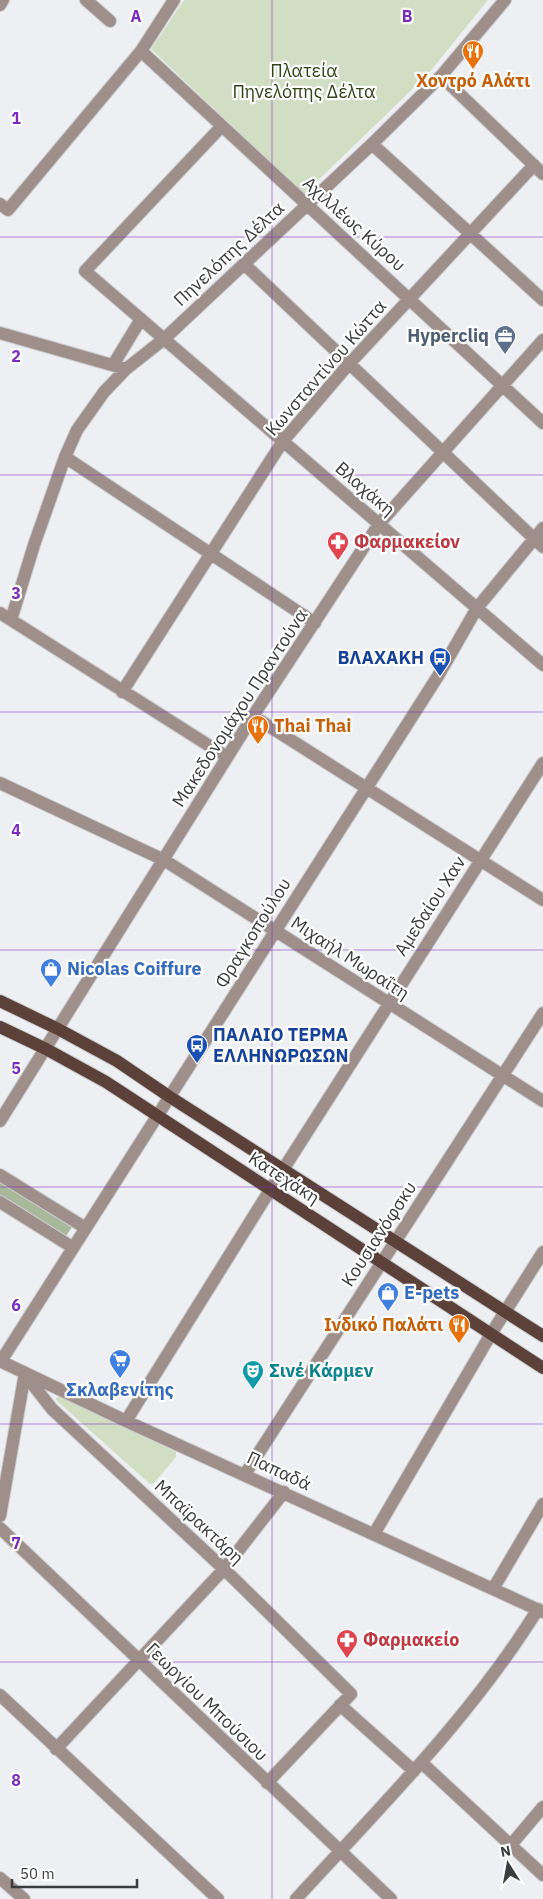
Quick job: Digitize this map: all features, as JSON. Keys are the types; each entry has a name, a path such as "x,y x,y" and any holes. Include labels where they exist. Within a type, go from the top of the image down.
{"main road":[{"name":"Κατεχάκη","path":"0,1001 58,1029 117,1061 282,1170 543,1336"},
{"name":"Κατεχάκη","path":"0,1027 46,1049 106,1082 157,1118 543,1368"}],"street":[{"path":"0,5 3,0"},
{"path":"86,0 110,21"},
{"path":"4,207 141,51 174,0"},
{"name":"Πηνελόπης Δέλτα","path":"3,616 34,545 65,457 78,430 104,392 126,369 164,339 372,144 441,76 505,0"},
{"name":"Αχιλλέως Κύρου","path":"141,51 221,127 543,422"},
{"path":"441,76 539,169"},
{"name":"Βλαχάκη","path":"221,127 85,271 543,665"},
{"path":"372,144 543,300"},
{"name":"Κωνσταντίνου Κώττα","path":"122,692 283,441 348,365 470,235 539,169"},
{"path":"244,264 348,365 538,543"},
{"path":"113,365 141,319"},
{"path":"0,333 126,369"},
{"name":"Μακεδονομάχου Πραντούνα","path":"0,1121 253,716 379,524 543,340"},
{"path":"65,457 211,556 315,623"},
{"name":"Φραγκοπούλου","path":"0,1361 84,1227 157,1118 274,930 366,788 477,608 538,543 543,528"},
{"path":"3,616 227,757"},
{"path":"253,716 543,900"},
{"name":"Αμεδαίου Χαν","path":"270,1190 543,763"},
{"name":"Μιχαήλ Μωραΐτη","path":"0,783 164,860 543,1101"},
{"name":"Κουσιανόφσκυ","path":"244,1474 543,1013"},
{"path":"0,1175 84,1227"},
{"path":"126,1421 270,1190"},
{"path":"0,1202 72,1247"},
{"path":"374,1534 491,1334 543,1252"},
{"name":"Παπαδά","path":"0,1361 126,1421 540,1611"},
{"path":"0,1516 25,1373"},
{"name":"Μπαϊρακτάρη","path":"25,1373 52,1409 224,1569 351,1694 340,1705"},
{"path":"56,1749 224,1569 284,1492"},
{"path":"492,1589 543,1504"},
{"name":"Γεωργίου Μπούσιου","path":"0,1528 390,1899"},
{"path":"296,1899 418,1767 493,1676 540,1611"},
{"path":"0,1695 218,1899"},
{"path":"267,1783 340,1705 418,1767 543,1875"},
{"path":"510,1846 543,1807"},
{"path":"0,1878 24,1899"}],"green space":[{"name":"Πλατεία Πηνελόπης Δέλτα","path":"184,0 488,0 428,74 304,194 151,49"},
{"path":"0,1182 72,1227 66,1236 0,1196"},
{"path":"60,1396 176,1452 176,1457 154,1483 150,1484 57,1401 56,1398"}],"place":[{"name":"Χοντρό Αλάτι","path":"473,70"},
{"name":"Hypercliq","path":"505,355"},
{"name":"Φαρμακείον","path":"338,561"},
{"name":"ΒΛΑΧΑΚΗ","path":"440,677"},
{"name":"Thai Thai","path":"258,745"},
{"name":"Nicolas Coiffure","path":"51,988"},
{"name":"ΠΑΛΑΙΟ ΤΕΡΜΑ ΕΛΛΗΝΩΡΩΣΩΝ","path":"197,1064"},
{"name":"E-pets","path":"388,1312"},
{"name":"Ινδικό Παλάτι","path":"459,1344"},
{"name":"Σκλαβενίτης","path":"120,1379"},
{"name":"Σινέ Κάρμεν","path":"253,1390"},
{"name":"Φαρμακείο","path":"347,1659"}]}
